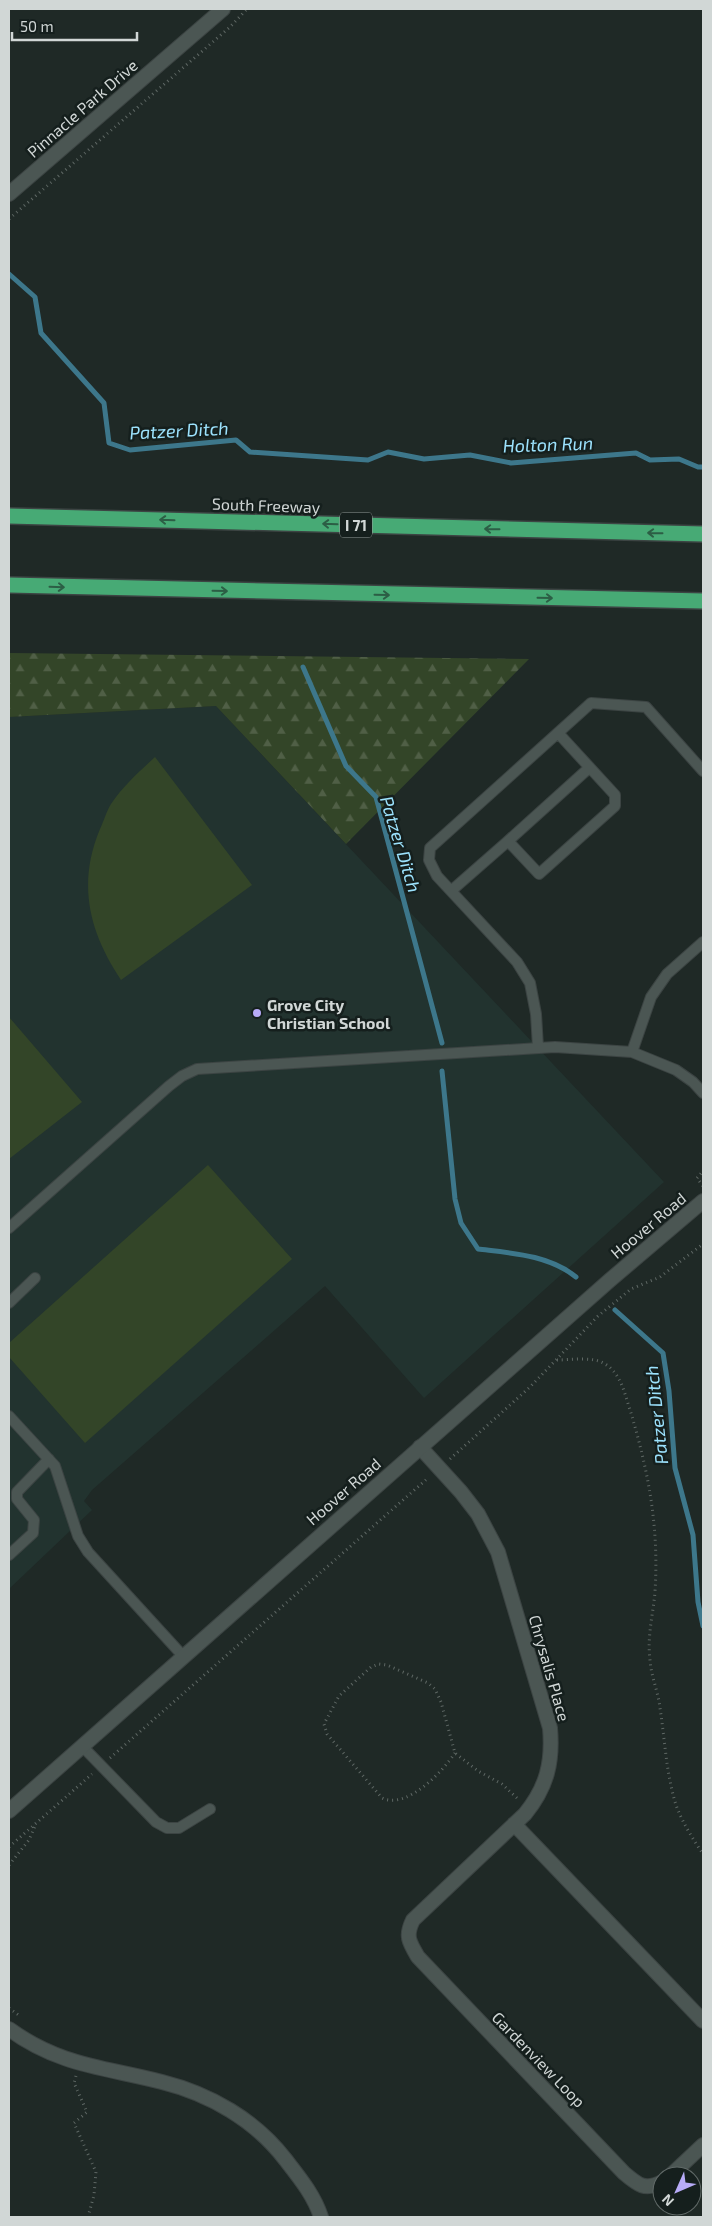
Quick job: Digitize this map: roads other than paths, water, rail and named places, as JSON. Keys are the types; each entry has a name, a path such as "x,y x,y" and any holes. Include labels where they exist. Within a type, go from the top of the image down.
{"highway":[{"name":"South Freeway","path":"9,516 703,534"},
{"path":"9,585 703,602"}],"street":[{"name":"Pinnacle Park Drive","path":"9,194 223,9"},
{"name":"Hoover Road","path":"9,1811 610,1280 703,1202"},
{"name":"Chrysalis Place","path":"408,1931 413,1920 424,1908 529,1810 539,1796 548,1774 552,1750 550,1728 498,1552 478,1514 420,1447"},
{"path":"514,1824 703,2021"},
{"name":"Gardenview Loop","path":"408,1931 410,1944 418,1957 624,2173 638,2185 652,2187"},
{"path":"9,2029 42,2050 80,2064 162,2082 196,2092 228,2109 255,2127 276,2148 304,2183 321,2217"},
{"path":"681,2166 703,2145"}],"lane":[{"path":"538,1047 536,1014 530,982 517,962 437,876 429,860 430,848 559,734 590,703 646,707 703,771"},
{"path":"508,841 538,874 615,806 615,796 559,734"},
{"path":"451,890 589,768"},
{"path":"632,1052 651,997 667,974 703,942"},
{"path":"9,1228 169,1086 182,1076 197,1070 538,1047 632,1052 676,1070 693,1082 703,1093"},
{"path":"9,1302 35,1278"},
{"path":"11,1423 55,1466 78,1536 88,1552 183,1656"},
{"path":"9,1554 33,1533 34,1520 13,1495 49,1460"},
{"path":"82,1746 156,1822 167,1828 179,1828 210,1809"}],"waterway":[{"name":"Patzer Ditch","path":"9,274 35,297 41,333 104,403 109,443 130,450 236,440 250,452 368,460 388,452 424,459 470,455 511,463 636,453 650,460 679,459 698,467 703,467"},
{"name":"Patzer Ditch","path":"303,667 346,766 376,797 442,1043"},
{"name":"Patzer Ditch","path":"442,1071 455,1199 461,1223 478,1249 529,1256 554,1264 576,1277"},
{"name":"Patzer Ditch","path":"615,1310 663,1353 669,1391 675,1468 693,1535 698,1602 703,1626"}],"place":[{"name":"Grove City Christian School","path":"257,1013"}],"water label":[{"name":"Holton Run","path":"548,444"}]}
